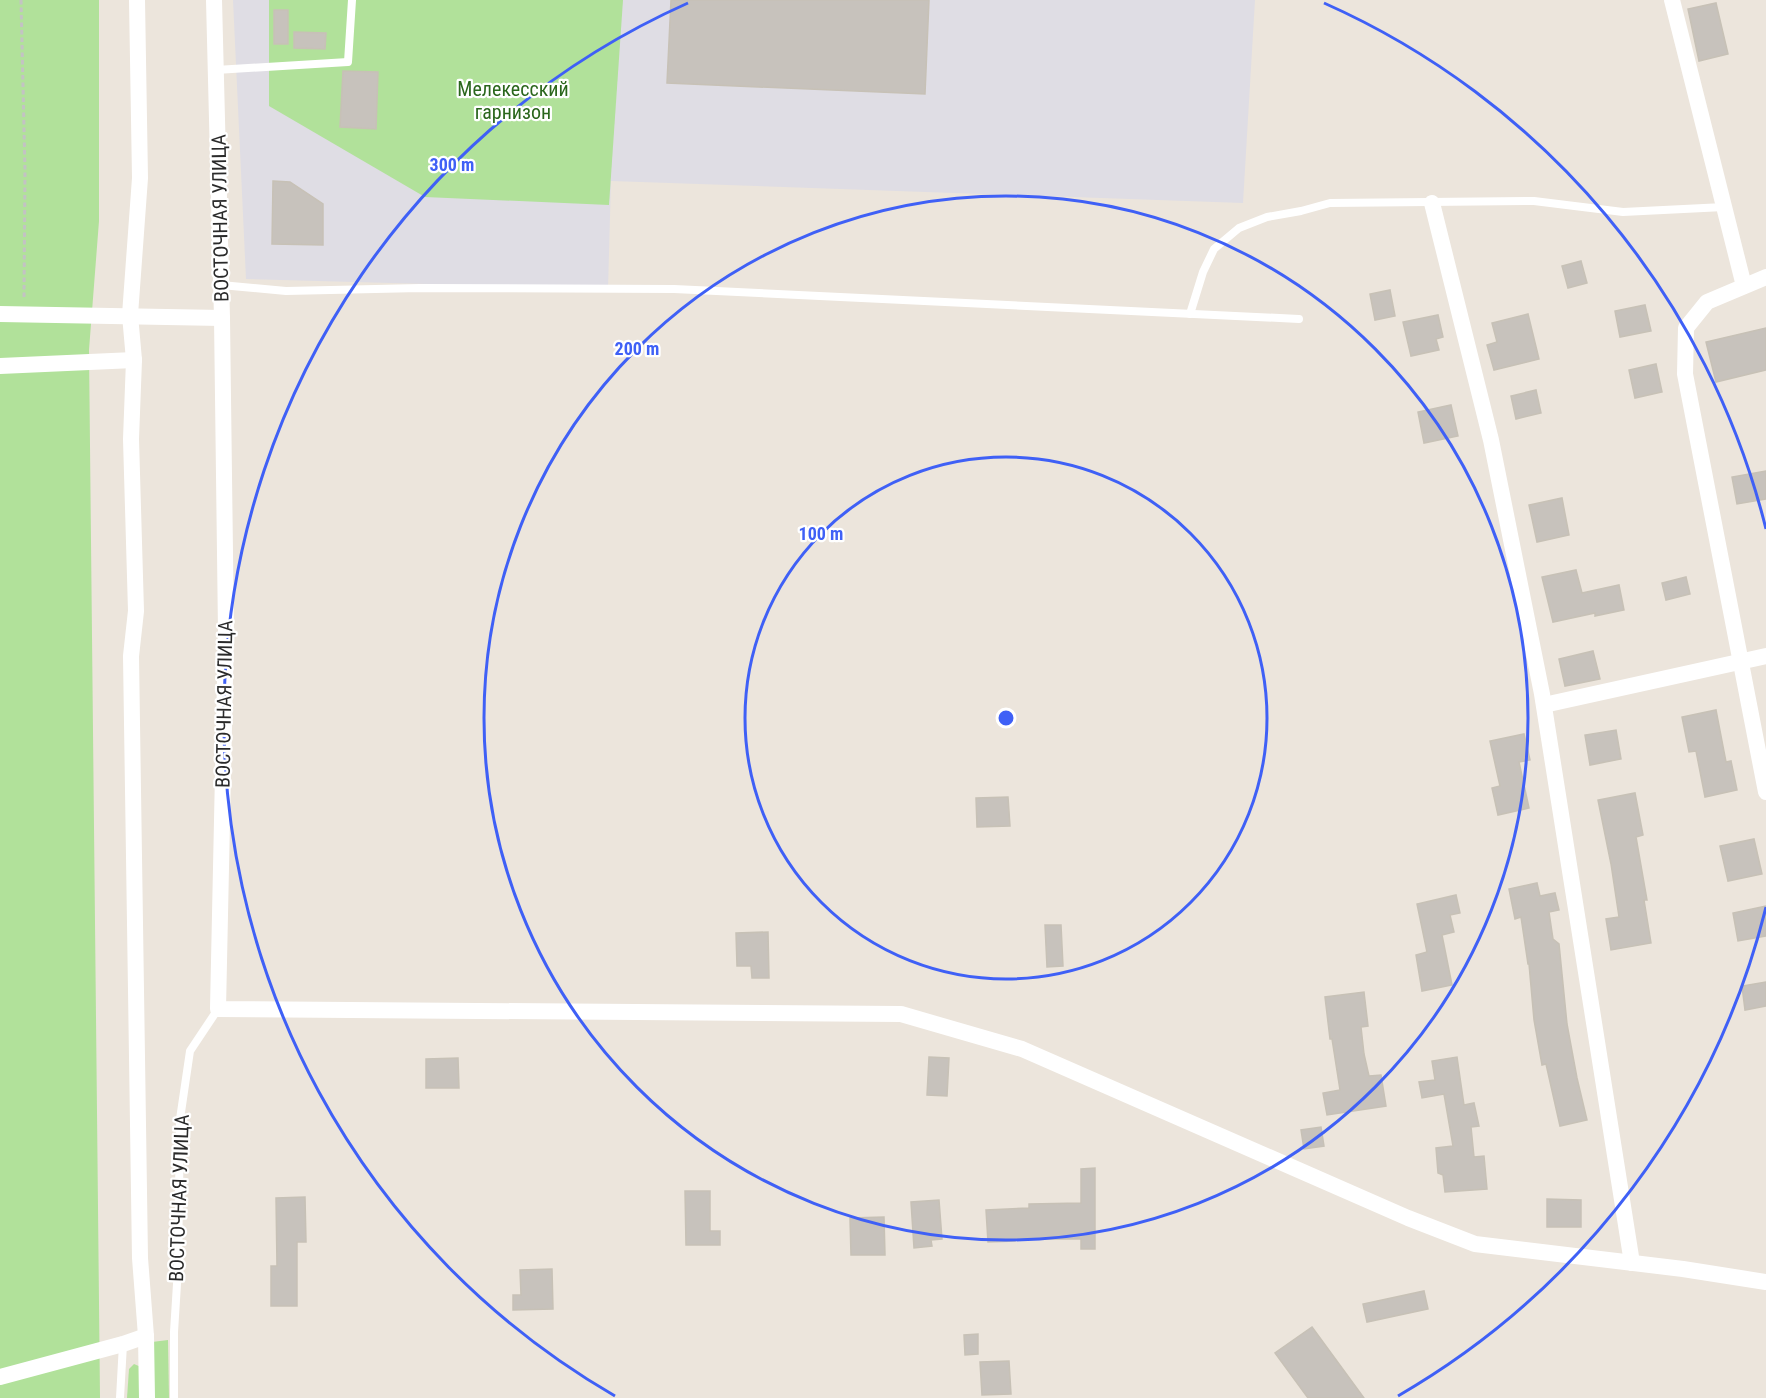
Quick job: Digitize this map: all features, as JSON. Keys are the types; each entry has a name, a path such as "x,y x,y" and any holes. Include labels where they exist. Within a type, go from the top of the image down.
{"street":[{"path":"137,0 140,178 130,315 134,360 131,439 136,611 131,656 140,1258 146,1336 147,1398"},
{"name":"ВОСТОЧНАЯ УЛИЦА","path":"214,0 222,318 226,632 218,1009"},
{"path":"1672,0 1744,286"},
{"path":"1432,203 1491,440 1544,705 1632,1263"},
{"path":"1766,277 1707,302 1686,328 1685,374 1766,792"},
{"path":"0,314 222,318"},
{"path":"0,366 134,360"},
{"path":"1544,705 1766,656"},
{"path":"218,1009 901,1014 1022,1049 1408,1218 1475,1244 1766,1282"},
{"path":"0,1377 146,1336"}],"lane":[{"path":"216,70 348,62 352,0"},
{"path":"1190,314 1203,272 1214,249 1239,228 1267,217 1330,203 1534,201 1623,212 1724,207"},
{"path":"221,285 286,291 420,288 675,289 1299,319"},
{"name":"ВОСТОЧНАЯ УЛИЦА","path":"174,1398 180,1119 190,1051 218,1009"},
{"path":"120,1398 123,1344"}],"path":[{"path":"21,0 25,171 24,314"}],"shaded area":[{"path":"233,0 1255,0 1243,203 611,181 608,289 246,279"}],"green space":[{"path":"0,0 99,0 99,221 89,350 100,1398 0,1398"},
{"name":"Мелекесский гарнизон","path":"269,0 623,0 609,205 425,197 269,106"},
{"path":"168,1340 169,1398 153,1398 152,1342"},
{"path":"134,1364 141,1367 141,1398 127,1398 129,1369"}],"building":[{"path":"671,0 929,0 925,94 667,83"},
{"path":"1716,3 1728,54 1699,61 1688,9"},
{"path":"274,10 288,10 288,44 274,44"},
{"path":"294,32 326,33 325,49 294,48"},
{"path":"343,71 378,72 376,129 340,127"},
{"path":"273,181 290,182 323,204 323,245 272,244"},
{"path":"1581,261 1587,283 1568,288 1562,266"},
{"path":"1390,290 1395,316 1375,320 1370,294"},
{"path":"1645,305 1651,331 1620,337 1615,311"},
{"path":"1528,314 1539,359 1494,370 1487,345 1497,342 1492,323"},
{"path":"1438,315 1443,337 1436,339 1439,350 1411,356 1403,322"},
{"path":"1766,328 1766,370 1716,382 1706,342"},
{"path":"1656,364 1662,392 1635,398 1629,370"},
{"path":"1536,390 1541,413 1516,419 1511,396"},
{"path":"1451,405 1458,436 1424,443 1418,412"},
{"path":"1766,471 1766,499 1737,504 1732,477"},
{"path":"1562,498 1569,535 1537,542 1529,505"},
{"path":"1576,570 1582,593 1619,585 1624,610 1595,616 1595,613 1553,622 1542,577"},
{"path":"1686,577 1690,594 1666,600 1662,583"},
{"path":"1593,651 1600,679 1565,686 1559,659"},
{"path":"1716,710 1726,762 1731,761 1737,790 1705,797 1696,751 1689,752 1682,717"},
{"path":"1616,730 1621,759 1590,765 1585,735"},
{"path":"1524,734 1530,760 1519,762 1529,808 1498,815 1492,788 1500,786 1490,741"},
{"path":"1635,793 1643,835 1636,837 1647,900 1644,900 1651,943 1611,950 1606,919 1619,917 1598,800"},
{"path":"1008,797 1010,826 977,827 976,798"},
{"path":"1754,839 1762,874 1728,881 1720,846"},
{"path":"1537,883 1540,896 1555,893 1559,910 1549,912 1553,939 1559,944 1567,1024 1587,1120 1560,1126 1546,1064 1542,1065 1521,917 1515,919 1509,889"},
{"path":"1456,895 1460,913 1450,915 1454,932 1442,935 1452,985 1422,991 1416,955 1427,952 1417,904"},
{"path":"1766,906 1766,936 1738,941 1733,913"},
{"path":"1045,925 1061,925 1063,966 1047,967"},
{"path":"768,932 769,978 752,978 751,966 737,966 736,933"},
{"path":"1766,982 1766,1006 1745,1010 1742,986"},
{"path":"1364,992 1368,1026 1361,1027 1364,1054 1369,1076 1381,1075 1386,1106 1327,1115 1323,1093 1340,1090 1325,997"},
{"path":"929,1057 949,1058 947,1096 927,1095"},
{"path":"1457,1057 1464,1105 1474,1103 1479,1126 1471,1127 1474,1157 1484,1156 1487,1189 1445,1192 1443,1175 1438,1173 1436,1148 1453,1146 1444,1094 1422,1098 1419,1082 1435,1080 1432,1061"},
{"path":"458,1058 459,1088 426,1088 426,1059"},
{"path":"1321,1127 1324,1146 1304,1149 1301,1130"},
{"path":"1095,1168 1095,1249 1081,1249 1081,1239 1015,1239 1015,1241 988,1242 986,1210 1029,1208 1029,1204 1081,1203 1081,1169"},
{"path":"685,1191 710,1191 710,1231 720,1231 720,1245 686,1245"},
{"path":"305,1197 306,1242 297,1242 297,1306 271,1306 271,1266 277,1266 276,1198"},
{"path":"1547,1199 1581,1200 1581,1227 1547,1227"},
{"path":"939,1200 942,1239 931,1240 932,1246 914,1248 911,1202"},
{"path":"884,1217 885,1255 851,1255 850,1218"},
{"path":"552,1269 553,1309 513,1310 513,1295 521,1295 520,1270"},
{"path":"1424,1291 1428,1309 1367,1322 1363,1304"},
{"path":"1312,1327 1364,1398 1308,1398 1275,1353"},
{"path":"978,1334 978,1354 965,1355 964,1335"},
{"path":"1009,1361 1011,1394 982,1395 980,1362"}]}
